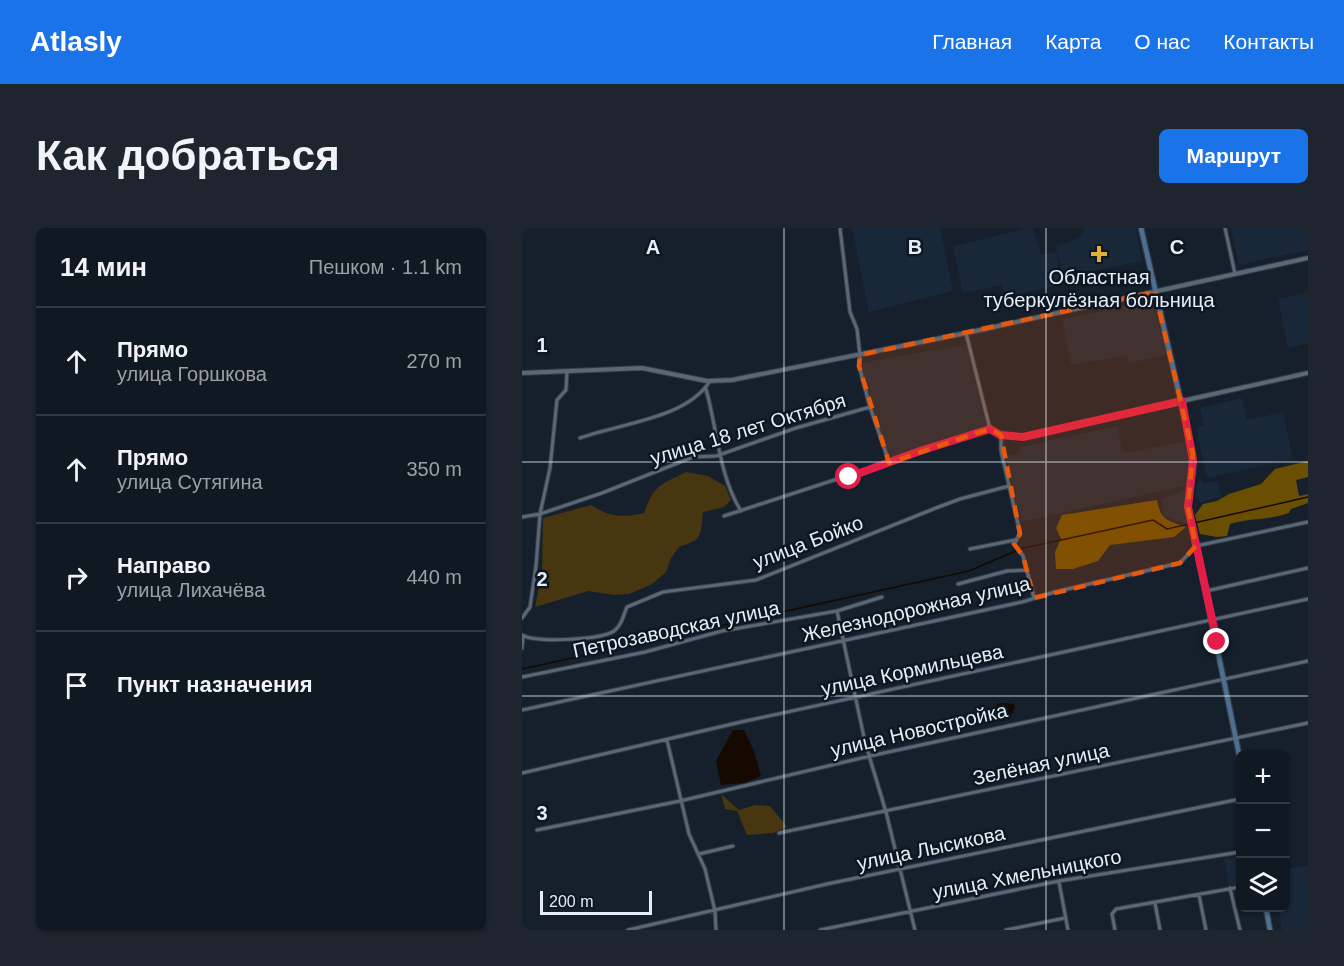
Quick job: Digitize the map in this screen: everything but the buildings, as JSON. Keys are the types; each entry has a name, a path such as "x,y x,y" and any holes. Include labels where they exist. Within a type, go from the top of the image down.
{"main road":[{"path":"1141,228 1193,454 1194,471 1188,507 1239,750"},
{"path":"1267,912 1270,930"}],"street":[{"path":"840,228 850,312 857,329 862,355 859,366 889,462"},
{"path":"1225,228 1235,274"},
{"path":"522,373 642,368 710,381 732,380 966,333 1308,258"},
{"path":"966,333 990,429 1000,435 1023,437 1308,373"},
{"path":"522,618 530,607 540,514 550,468 557,400 566,390 567,371"},
{"path":"580,438 684,407 706,388 710,381"},
{"path":"706,388 722,454 724,473 741,512"},
{"name":"улица 18 лет Октября","path":"522,517 540,514 602,493 693,457 722,454 796,428 870,407"},
{"path":"724,516 990,429"},
{"path":"1000,435 1001,451 1020,533 1014,544 1023,556 1034,598"},
{"name":"улица Бойко","path":"523,636 539,640 604,635 621,624 627,607 663,591 756,580 944,505 1009,486"},
{"name":"Железнодорожная улица","path":"522,710 1180,564 1196,546 1308,522"},
{"path":"970,549 1015,540"},
{"path":"1206,591 1308,568"},
{"path":"958,584 1007,571 1027,570"},
{"name":"Петрозаводская улица","path":"522,676 645,652 722,631 837,611 882,597"},
{"name":"улица Кормильцева","path":"522,773 741,722 1308,599"},
{"path":"837,611 855,698 915,930"},
{"path":"522,648 523,636"},
{"name":"улица Новостройка","path":"537,830 680,801 870,756 1308,662"},
{"name":"Зелёная улица","path":"779,833 1308,723"},
{"path":"667,740 689,834 699,854 715,911 716,930"},
{"name":"улица Лысикова","path":"628,930 827,884 1236,800"},
{"path":"699,854 733,846"},
{"name":"улица Хмельницкого","path":"820,930 1059,881 1236,853"},
{"path":"1059,881 1068,930"},
{"path":"1115,930 1113,911 1236,887"},
{"path":"1230,888 1240,930"},
{"path":"1199,895 1206,930"},
{"path":"1155,903 1160,930"},
{"path":"1006,930 1065,918"}],"highlighted area":[{"path":"1155,292 1193,454 1188,507 1196,546 1180,563 1034,598 1023,556 1014,544 1020,534 1001,435 990,429 889,463 859,366 860,355"}],"shaded area":[{"path":"852,228 940,228 953,291 869,312"},
{"path":"1033,228 1041,255 1056,252 1063,284 1006,297 1002,285 963,293 953,246"},
{"name":"Областная туберкулёзная больница","path":"1085,228 1135,228 1142,261 1063,277 1056,246 1080,238"},
{"path":"1231,228 1308,228 1308,250 1239,265"},
{"path":"1308,292 1308,343 1288,348 1278,299"},
{"path":"1153,301 1167,355 1129,363 1127,355 1071,365 1062,319"},
{"path":"966,344 986,427 891,458 886,450 861,363"},
{"path":"1242,398 1247,420 1283,412 1293,459 1207,478 1196,428 1204,425 1200,408"},
{"path":"1117,426 1122,450 1126,453 1184,441 1191,465 1189,485 1021,522 1006,456 1021,452 1020,447"},
{"path":"1308,461 1308,477 1296,480 1299,496 1308,494 1308,503 1282,515 1230,524 1227,536 1200,534 1195,515 1203,504 1261,484 1275,469"},
{"path":"686,472 708,476 725,486 731,500 724,507 703,512 699,536 693,542 679,547 671,558 666,572 652,584 629,594 614,595 588,591 535,607 542,570 543,518 591,505 616,515 629,516 644,513 651,497 659,487"},
{"path":"1199,479 1204,483 1217,481 1221,497 1200,502 1195,495"},
{"path":"1188,487 1186,503 1190,527 1164,516 1162,500"},
{"path":"1157,500 1166,519 1186,527 1174,537 1110,545 1098,561 1073,569 1056,569 1055,552 1061,539 1056,528 1062,515"},
{"path":"996,704 1014,704 1015,707 1012,714 1004,719 998,717"},
{"path":"733,730 744,730 754,751 761,776 745,783 721,785 716,761"},
{"path":"721,794 739,810 755,805 770,806 787,827 773,833 747,835 737,811 725,809"},
{"path":"1236,858 1236,885 1229,886 1224,859"},
{"path":"1308,866 1308,930 1282,930 1280,912 1290,912 1290,868"}],"waterway":[{"path":"1194,523 1308,497"},
{"path":"522,669 969,571 1020,549 1153,520 1167,529 1189,524"}],"place":[{"name":"Областная туберкулёзная больница","path":"1099,254"}],"route":[{"path":"849,477 990,429 1000,435 1023,437 1182,401 1193,454 1194,471 1188,507 1217,642"}]}
